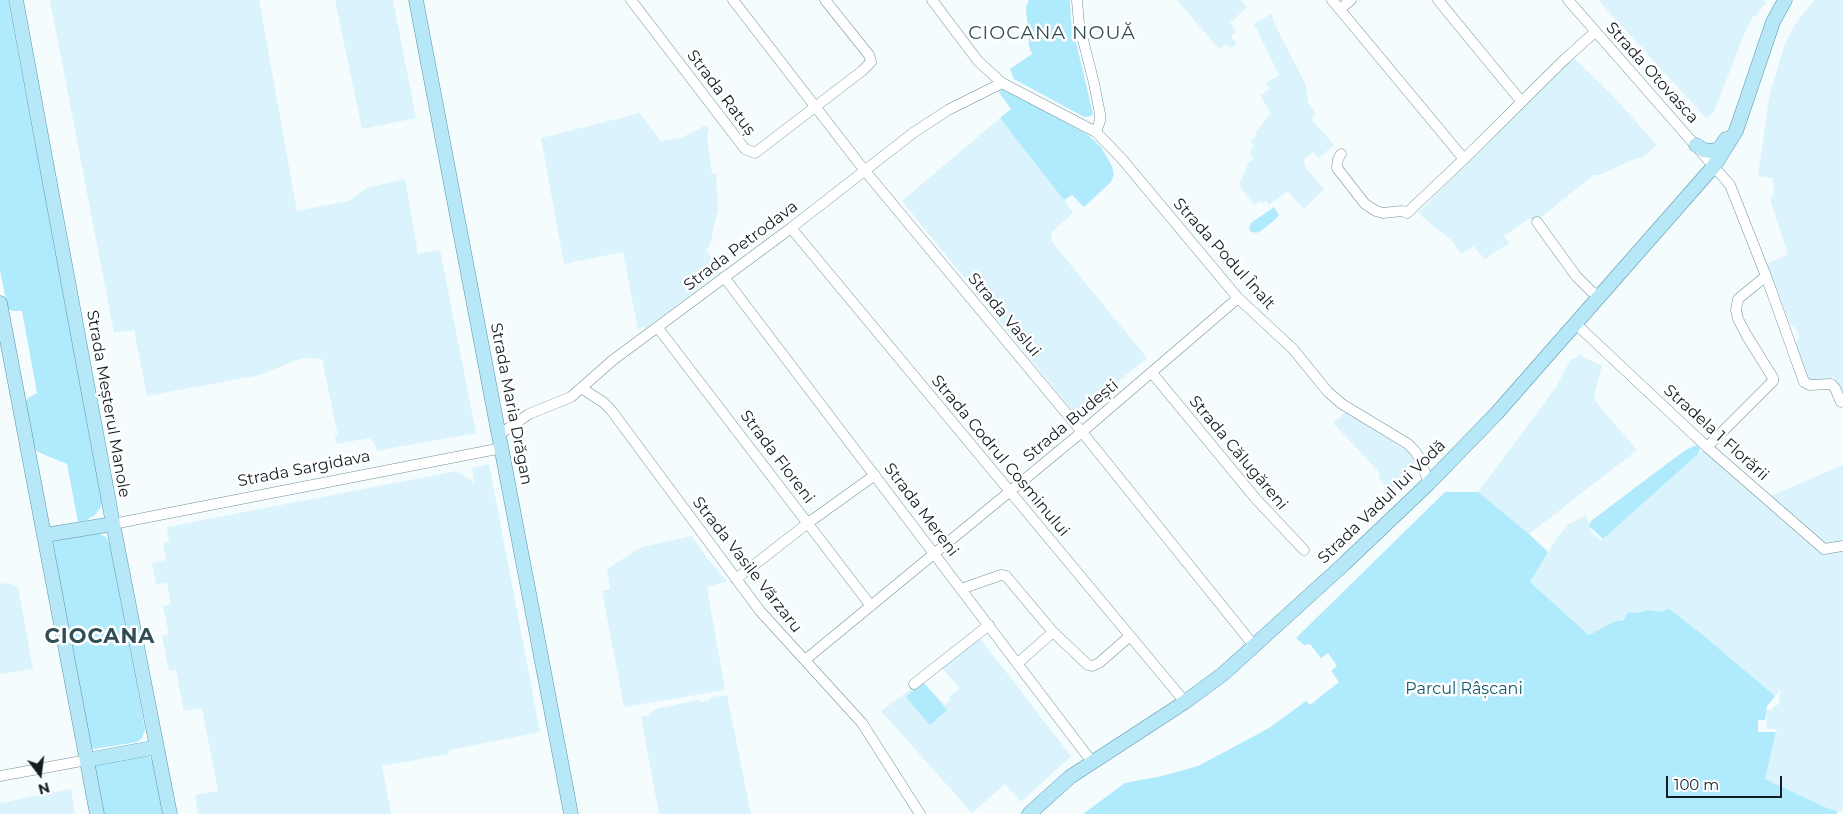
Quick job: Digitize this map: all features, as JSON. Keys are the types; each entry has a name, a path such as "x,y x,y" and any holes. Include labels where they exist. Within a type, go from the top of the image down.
{"main road":[{"name":"Strada Meșterul Manole","path":"16,0 112,524 170,814"},
{"name":"Strada Maria Drăgan","path":"416,0 571,814"},
{"name":"Strada Vadul lui Vodă","path":"1029,814 1070,777 1185,702 1224,674 1429,483 1496,414 1714,166 1736,131 1773,22 1785,0"},
{"path":"1696,145 1708,151 1722,146 1759,62"},
{"path":"0,303 97,814"},
{"path":"44,535 112,524"},
{"path":"87,760 157,747"}],"street":[{"name":"Strada Ratuș","path":"631,0 748,151 758,152 814,107 862,72 871,62 869,55 825,0"},
{"name":"Strada Vaslui","path":"733,0 865,171 1082,432 1255,646"},
{"name":"Strada Podul Înalt","path":"932,0 978,61 1002,83 1096,132 1122,159 1238,298 1294,350 1316,380 1342,404 1408,444 1419,458 1429,483"},
{"path":"1077,0 1079,24 1100,114 1100,121 1096,132"},
{"path":"1332,0 1464,159"},
{"path":"1340,9 1351,0"},
{"path":"1438,0 1521,102"},
{"name":"Strada Otovasca","path":"1568,0 1714,166"},
{"path":"1341,154 1336,168 1365,204 1376,212 1402,211 1407,213 1595,32"},
{"name":"Strada Petrodava","path":"501,440 530,414 570,397 613,360 791,228 932,120 1002,83"},
{"path":"1714,166 1730,185 1766,276 1804,382 1810,385 1831,384 1841,402"},
{"path":"1537,222 1576,276 1588,288 1601,296"},
{"name":"Strada Codrul Cosminului","path":"791,228 1185,702"},
{"path":"1707,447 1774,380 1747,336 1738,319 1736,310 1738,299 1766,276"},
{"name":"Strada Mereni","path":"724,277 1092,762"},
{"name":"Strada Budești","path":"805,660 1082,432 1238,298"},
{"name":"Stradela 1 Florării","path":"1576,324 1707,447 1824,549 1843,546"},
{"name":"Strada Floreni","path":"658,328 870,606"},
{"name":"Strada Călugăreni","path":"1152,373 1256,499 1304,550"},
{"name":"Strada Vasile Vărzaru","path":"581,388 596,396 611,410 760,611 862,723 920,814"},
{"name":"Strada Sargidava","path":"112,524 501,440"},
{"path":"736,579 808,523 876,475"},
{"path":"961,589 1000,575 1006,576 1053,632 1088,665 1092,666 1099,663 1130,636"},
{"path":"914,684 989,625"},
{"path":"1018,664 1053,632"},
{"path":"0,776 87,760"}],"shaded area":[{"path":"50,0 259,0 297,211 349,201 366,188 405,179 418,254 440,250 476,433 376,451 375,445 369,438 336,444 335,437 338,436 322,359 302,358 260,375 147,396 134,330 114,333"},
{"path":"335,0 393,0 416,118 362,129"},
{"path":"1177,0 1241,0 1247,7 1230,23 1236,31 1231,37 1237,43 1231,49 1226,44 1219,49"},
{"path":"1598,0 1763,0 1766,2 1756,16 1754,15 1743,37 1714,112 1706,118"},
{"path":"1814,0 1843,0 1843,400 1834,377 1819,382 1807,380 1797,353 1796,343 1799,337 1796,329 1790,324 1767,265 1788,255 1770,199 1774,194 1773,178 1758,176 1769,98 1784,46 1794,26"},
{"path":"1271,14 1306,85 1308,103 1316,113 1311,119 1334,145 1318,158 1313,152 1304,160 1306,168 1324,189 1304,209 1287,191 1269,205 1266,200 1263,203 1261,201 1254,205 1239,185 1249,162 1254,159 1250,152 1254,146 1250,141 1257,135 1256,132 1271,113 1260,95 1269,89 1266,83 1279,75 1254,24"},
{"path":"1573,57 1613,96 1657,145 1642,158 1637,158 1599,175 1594,175 1540,218 1534,221 1530,218 1504,236 1509,243 1485,259 1473,246 1461,254 1452,241 1418,213 1533,95"},
{"path":"640,113 661,141 681,138 706,125 709,128 707,138 712,174 716,173 718,208 710,245 706,250 720,272 645,329 643,327 638,330 623,252 564,264 541,138"},
{"path":"1000,118 1056,187 1073,213 1053,231 1051,234 1052,242 1147,358 1078,415 1075,414 902,201"},
{"path":"1578,354 1602,366 1594,395 1596,402 1637,450 1529,534 1478,492 1556,387 1571,359 1576,358"},
{"path":"1347,411 1408,452 1416,461 1390,491 1378,478 1380,476 1378,471 1333,423"},
{"path":"1703,449 1821,552 1843,548 1843,806 1841,812 1827,808 1765,779 1777,729 1767,729 1766,710 1772,710 1773,707 1778,705 1781,690 1775,696 1669,609 1660,612 1648,610 1638,613 1616,621 1590,635 1530,582 1558,536 1569,524 1586,515 1592,533 1601,541"},
{"path":"489,464 540,732 449,750 449,754 382,766 391,814 198,814 195,795 218,791 202,708 184,711 176,670 169,671 162,636 169,634 163,606 171,604 167,582 156,585 152,563 166,560 163,544 169,542 167,527 457,471 474,483 472,468"},
{"path":"1843,465 1843,542 1826,544 1766,498"},
{"path":"692,536 707,558 727,581 707,587 725,690 624,707 602,591 610,589 607,569 642,547"},
{"path":"9,583 18,587 33,669 0,674 0,584"},
{"path":"979,637 1071,756 1021,802 1005,784 972,813 881,711 922,681 945,705 950,700 949,697 960,688 941,667"},
{"path":"727,695 751,814 659,814 641,717 648,716 655,709 698,700 702,702 708,701 712,697"},
{"path":"71,789 75,814 0,814 0,803"}],"green space":[{"path":"0,0 8,0 102,498 101,507 95,515 87,520 78,522 67,464 38,452 32,445 26,402 28,398 37,393 22,311 8,309 0,271"},
{"path":"1029,0 1070,0 1071,21 1093,114 1091,116 1084,117 1014,79 1010,69 1032,54 1029,46 1026,7"},
{"path":"1005,89 1088,135 1101,147 1112,166 1114,175 1111,182 1084,207 1072,195 1064,200 1000,118 1011,109 998,91"},
{"path":"1274,207 1279,215 1277,218 1261,231 1256,233 1250,231 1251,223"},
{"path":"1696,445 1700,448 1698,454 1603,539 1589,526 1591,521 1684,451"},
{"name":"Parcul Râșcani","path":"1445,492 1478,492 1548,552 1530,582 1589,635 1616,621 1623,620 1629,612 1638,613 1648,610 1660,612 1669,609 1700,633 1775,696 1767,706 1765,720 1758,720 1758,732 1776,732 1765,779 1837,811 1837,814 1083,814 1125,783 1162,776 1198,766 1269,728 1306,701 1310,705 1339,682 1331,671 1337,666 1328,653 1321,658 1310,644 1304,645 1296,638"},
{"path":"98,533 106,537 110,545 145,729 142,738 137,742 94,749 89,744 53,542 54,540"},
{"path":"923,682 947,710 930,725 906,697"},
{"path":"149,755 153,762 163,814 103,814 94,764"}],"district":[{"name":"CIOCANA NOUĂ","path":"1052,33"},
{"name":"CIOCANA","path":"100,637"}]}
